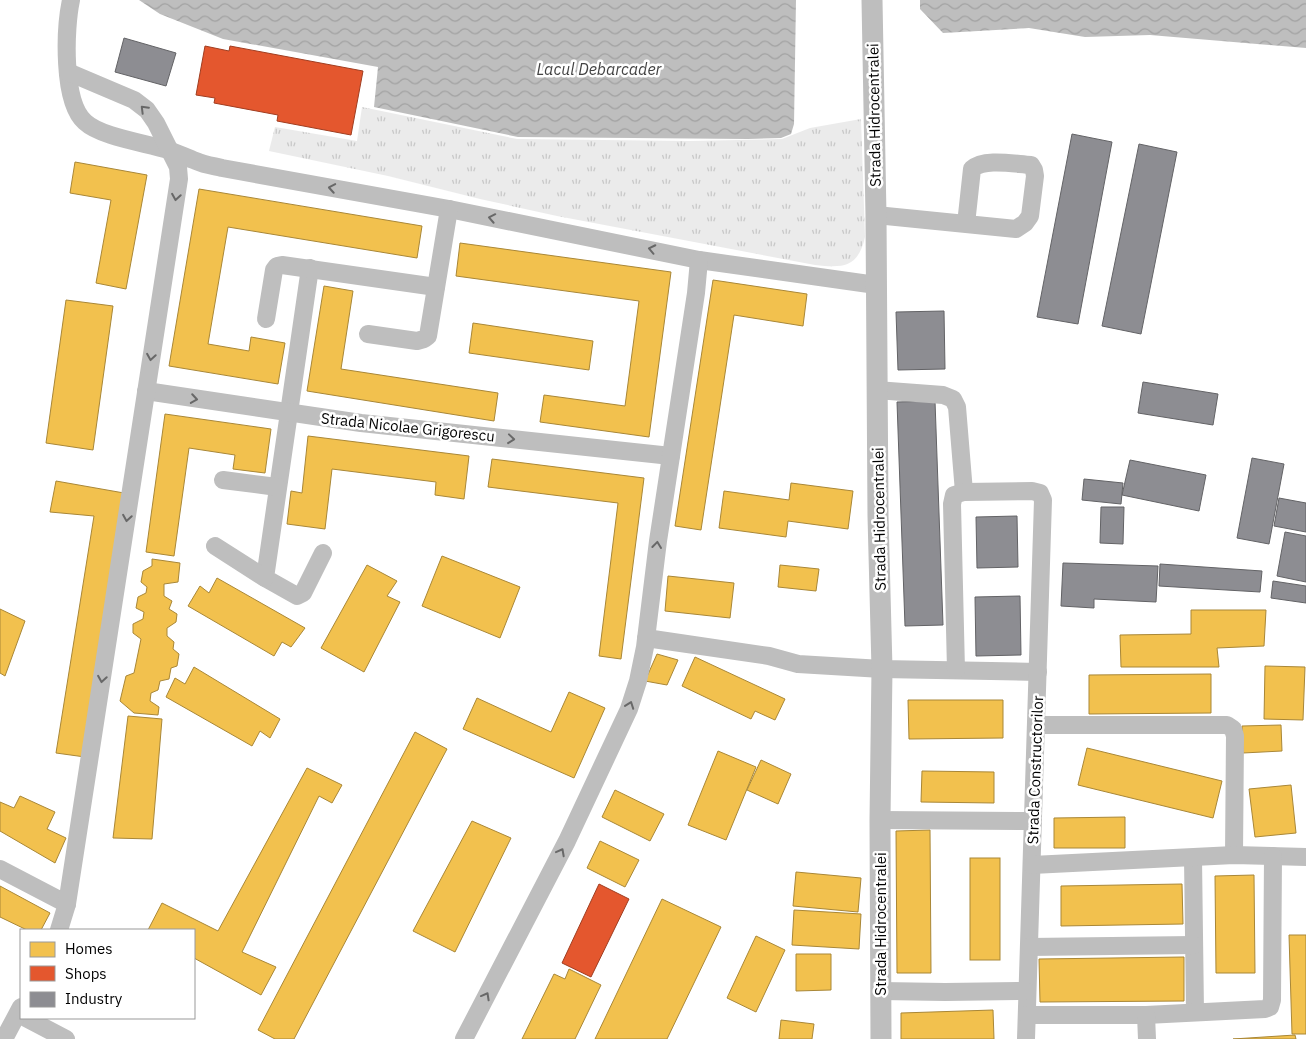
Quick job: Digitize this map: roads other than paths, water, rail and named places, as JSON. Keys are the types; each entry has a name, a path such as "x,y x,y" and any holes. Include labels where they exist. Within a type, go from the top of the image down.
{"street":[{"path":"71,0 66,52 72,101 77,113 85,123 98,131 169,150 198,162 222,168 448,209 699,260 876,285"},
{"name":"Strada Hidrocentralei","path":"872,0 876,215 876,390 882,669 880,820 881,1039"},
{"path":"59,929 68,904 179,179 178,167 146,110 134,100 68,72"},
{"path":"876,215 966,224 1016,229 1025,223 1030,216 1035,176 1034,170 1030,165 985,163 977,165 972,169 966,224"},
{"path":"368,334 417,341 424,340 428,336 448,209"},
{"path":"464,1039 567,841 629,709 638,681 646,638 670,456 696,293 699,260"},
{"path":"266,319 274,270 276,266 282,264 436,288"},
{"path":"265,578 310,268"},
{"path":"876,390 943,395 953,399 957,407 964,492 954,495 952,504 956,670"},
{"name":"Strada Nicolae Grigorescu","path":"146,391 361,423 670,456"},
{"path":"224,480 277,487"},
{"name":"Strada Constructorilor","path":"964,492 1032,491 1040,493 1043,500 1026,1039"},
{"path":"215,546 265,578 298,596 304,593 323,553"},
{"path":"646,638 769,656 798,664 882,669 1038,672"},
{"path":"1036,725 1227,725 1233,729 1235,736 1234,855"},
{"path":"880,820 1033,821"},
{"path":"1032,865 1234,855 1306,857"},
{"path":"1027,1015 1146,1015 1265,1009 1270,1007 1272,1000 1273,856"},
{"path":"1192,858 1195,1012"},
{"path":"0,869 68,904"},
{"path":"1029,946 1194,945"},
{"path":"881,991 1026,992"},
{"path":"1146,1015 1147,1039"},
{"path":"4,1039 20,1016"},
{"path":"32,1019 66,1039"}],"water":[{"name":"Lacul Debarcader","path":"139,0 796,0 794,124 791,134 781,138 518,137 374,107 378,67 223,39 160,14"},
{"path":"920,0 1306,0 1306,48 1150,35 1085,37 1029,28 943,33 920,9"}]}
